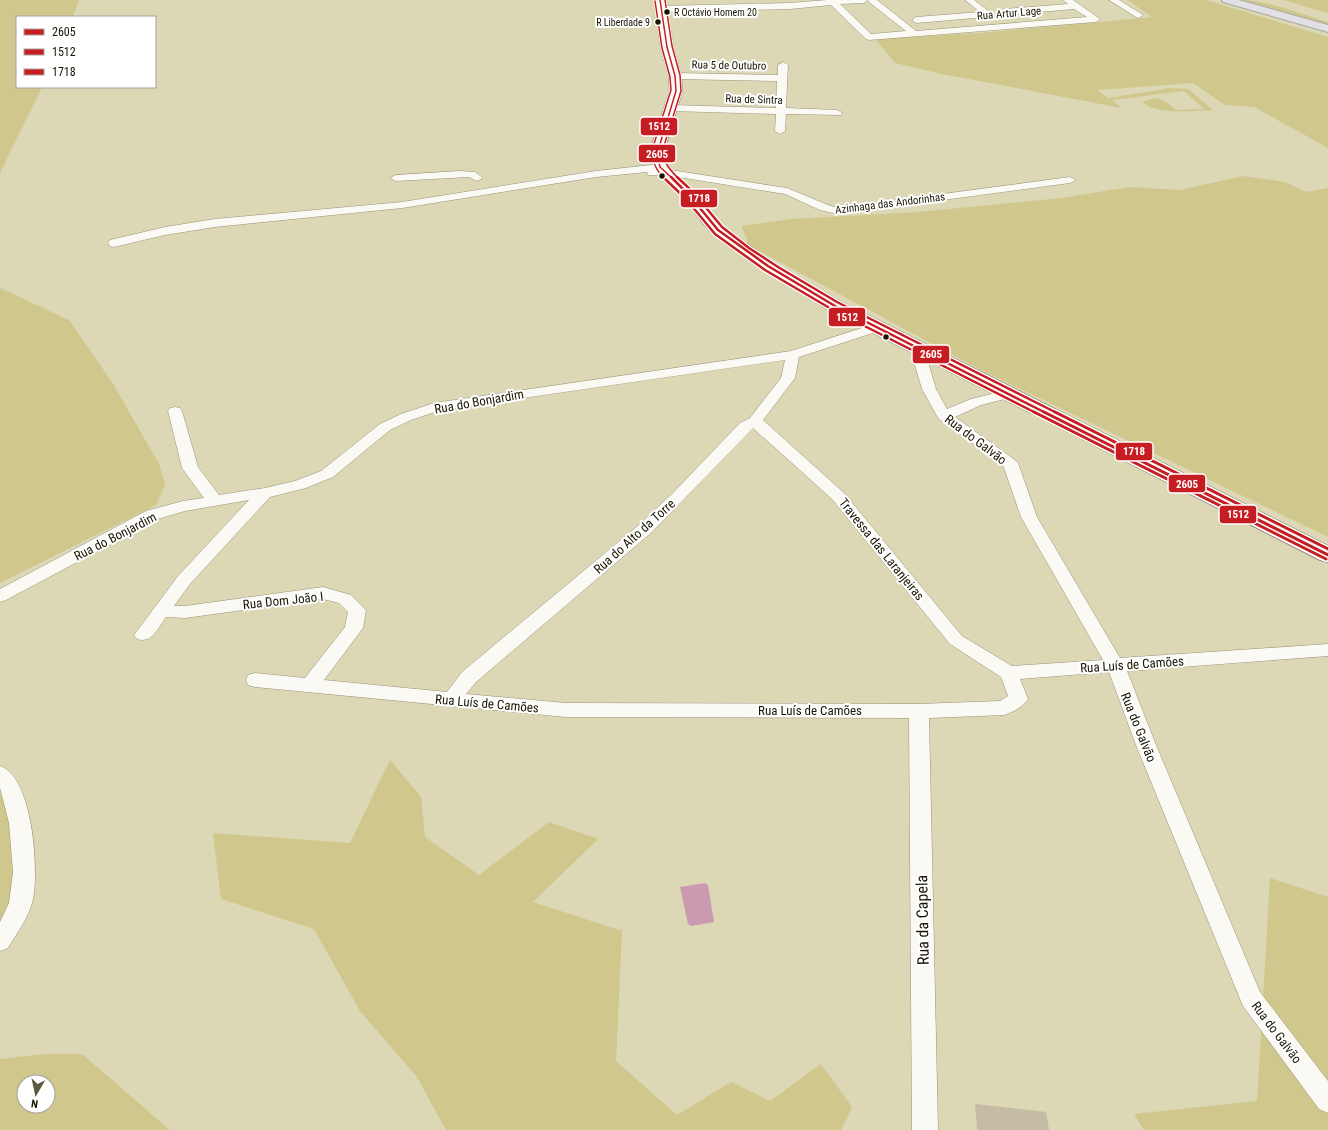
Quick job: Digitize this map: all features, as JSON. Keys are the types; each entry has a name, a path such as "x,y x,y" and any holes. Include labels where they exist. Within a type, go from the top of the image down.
{"highway":[{"path":"1227,0 1258,4 1328,20"},
{"path":"1258,4 1328,30"},
{"path":"1258,4 1328,34"}],"street":[{"path":"864,0 832,1 790,6 661,4 667,47 675,76 676,91 657,154 663,170 690,196 718,230 775,270 835,306 1328,555"},
{"path":"872,0 915,34"},
{"path":"970,0 1004,26"},
{"name":"Rua Artur Lage","path":"832,1 869,37 1096,18 1067,0"},
{"path":"1114,0 1139,15"},
{"path":"1005,12 1076,6"},
{"path":"916,20 988,14"},
{"path":"780,131 783,65"},
{"name":"Rua 5 de Outubro","path":"675,76 782,78"},
{"name":"Rua de Sintra","path":"671,108 837,114"},
{"name":"Azinhaga das Andorinhas","path":"114,244 165,231 209,224 267,217 375,208 590,175 629,175 663,170 787,191 796,194 826,210 837,211 1070,180"},
{"path":"396,178 471,174 477,178 522,181 530,184"},
{"path":"477,178 482,192"},
{"name":"Rua do Bonjardim","path":"0,596 152,515 182,506 266,493 300,486 327,474 385,427 406,417 439,406 793,355 877,327"},
{"name":"Rua do Galvão","path":"925,352 921,362 929,389 944,416 1010,463 1029,517 1115,665 1146,745 1251,999 1328,1101"},
{"name":"Rua do Alto da Torre","path":"451,700 469,676 646,528 679,496 745,426 755,421 788,378 793,355"},
{"path":"944,416 976,402 1008,394"},
{"path":"175,410 190,468 215,500"},
{"name":"Travessa das Laranjeiras","path":"755,421 838,496 956,640 1009,673"},
{"path":"143,635 184,580 266,493"},
{"name":"Rua Dom João I","path":"161,611 185,612 323,594 345,599 357,610 354,628 310,685"},
{"name":"Rua Luís de Camões","path":"255,680 566,710 919,711 1004,708 1018,699 1009,673 1328,650"},
{"name":"Rua da Capela","path":"919,711 925,1130"},
{"path":"0,774 8,784 17,811 24,864 22,898 12,922 0,941"}],"shaded area":[{"path":"0,0 79,0 73,16 16,16 16,88 42,88 0,173"},
{"path":"1127,0 1206,0 1328,37 1328,148 1254,107 1225,105 1193,83 1097,90 1108,98 1166,89 1165,88 1188,89 1213,110 1166,111 1148,106 1143,102 1157,98 1165,101 1176,110 1204,109 1184,91 1112,100 1122,108 942,74 895,63 875,39 980,33 1152,17"},
{"path":"1242,0 1262,2 1285,8 1328,22 1328,25"},
{"path":"1283,0 1328,0 1328,13"},
{"path":"1243,176 1285,182 1306,192 1328,188 1328,537 981,370 748,245 741,226 792,219 918,212 1062,198 1129,187 1180,190"},
{"path":"0,288 69,320 112,382 159,464 165,485 156,505 0,583"},
{"path":"390,760 421,797 425,837 479,875 549,822 598,839 533,902 622,931 616,1061 677,1115 731,1082 770,1101 821,1064 852,1107 841,1130 446,1130 417,1077 360,1011 314,929 221,899 213,833 350,843"},
{"path":"0,793 14,827 14,903 0,924"},
{"path":"1270,878 1328,897 1328,1130 1144,1130 1134,1114 1257,1101"},
{"path":"705,883 708,885 714,922 691,926 688,924 680,887"},
{"path":"44,1054 82,1054 170,1130 0,1130 0,1059"}],"building":[{"path":"975,1104 1046,1112 1049,1130 977,1130"}],"transit line":[{"name":"2605","path":"660,0 667,47 675,76 676,91 658,148 657,154 660,167 690,196 718,230 768,266 835,306 1328,555"},
{"name":"1718","path":"665,0 672,46 680,75 681,91 663,149 663,156 672,173 693,192 714,219 735,238 793,276 837,302 1328,549"},
{"name":"1512","path":"655,1 662,48 670,77 671,90 653,147 652,155 656,170 686,199 715,234 765,270 833,310 1326,559"}],"place":[{"name":"R Octávio Homem 20","path":"667,12"},
{"name":"R Liberdade 9","path":"658,22"}]}
